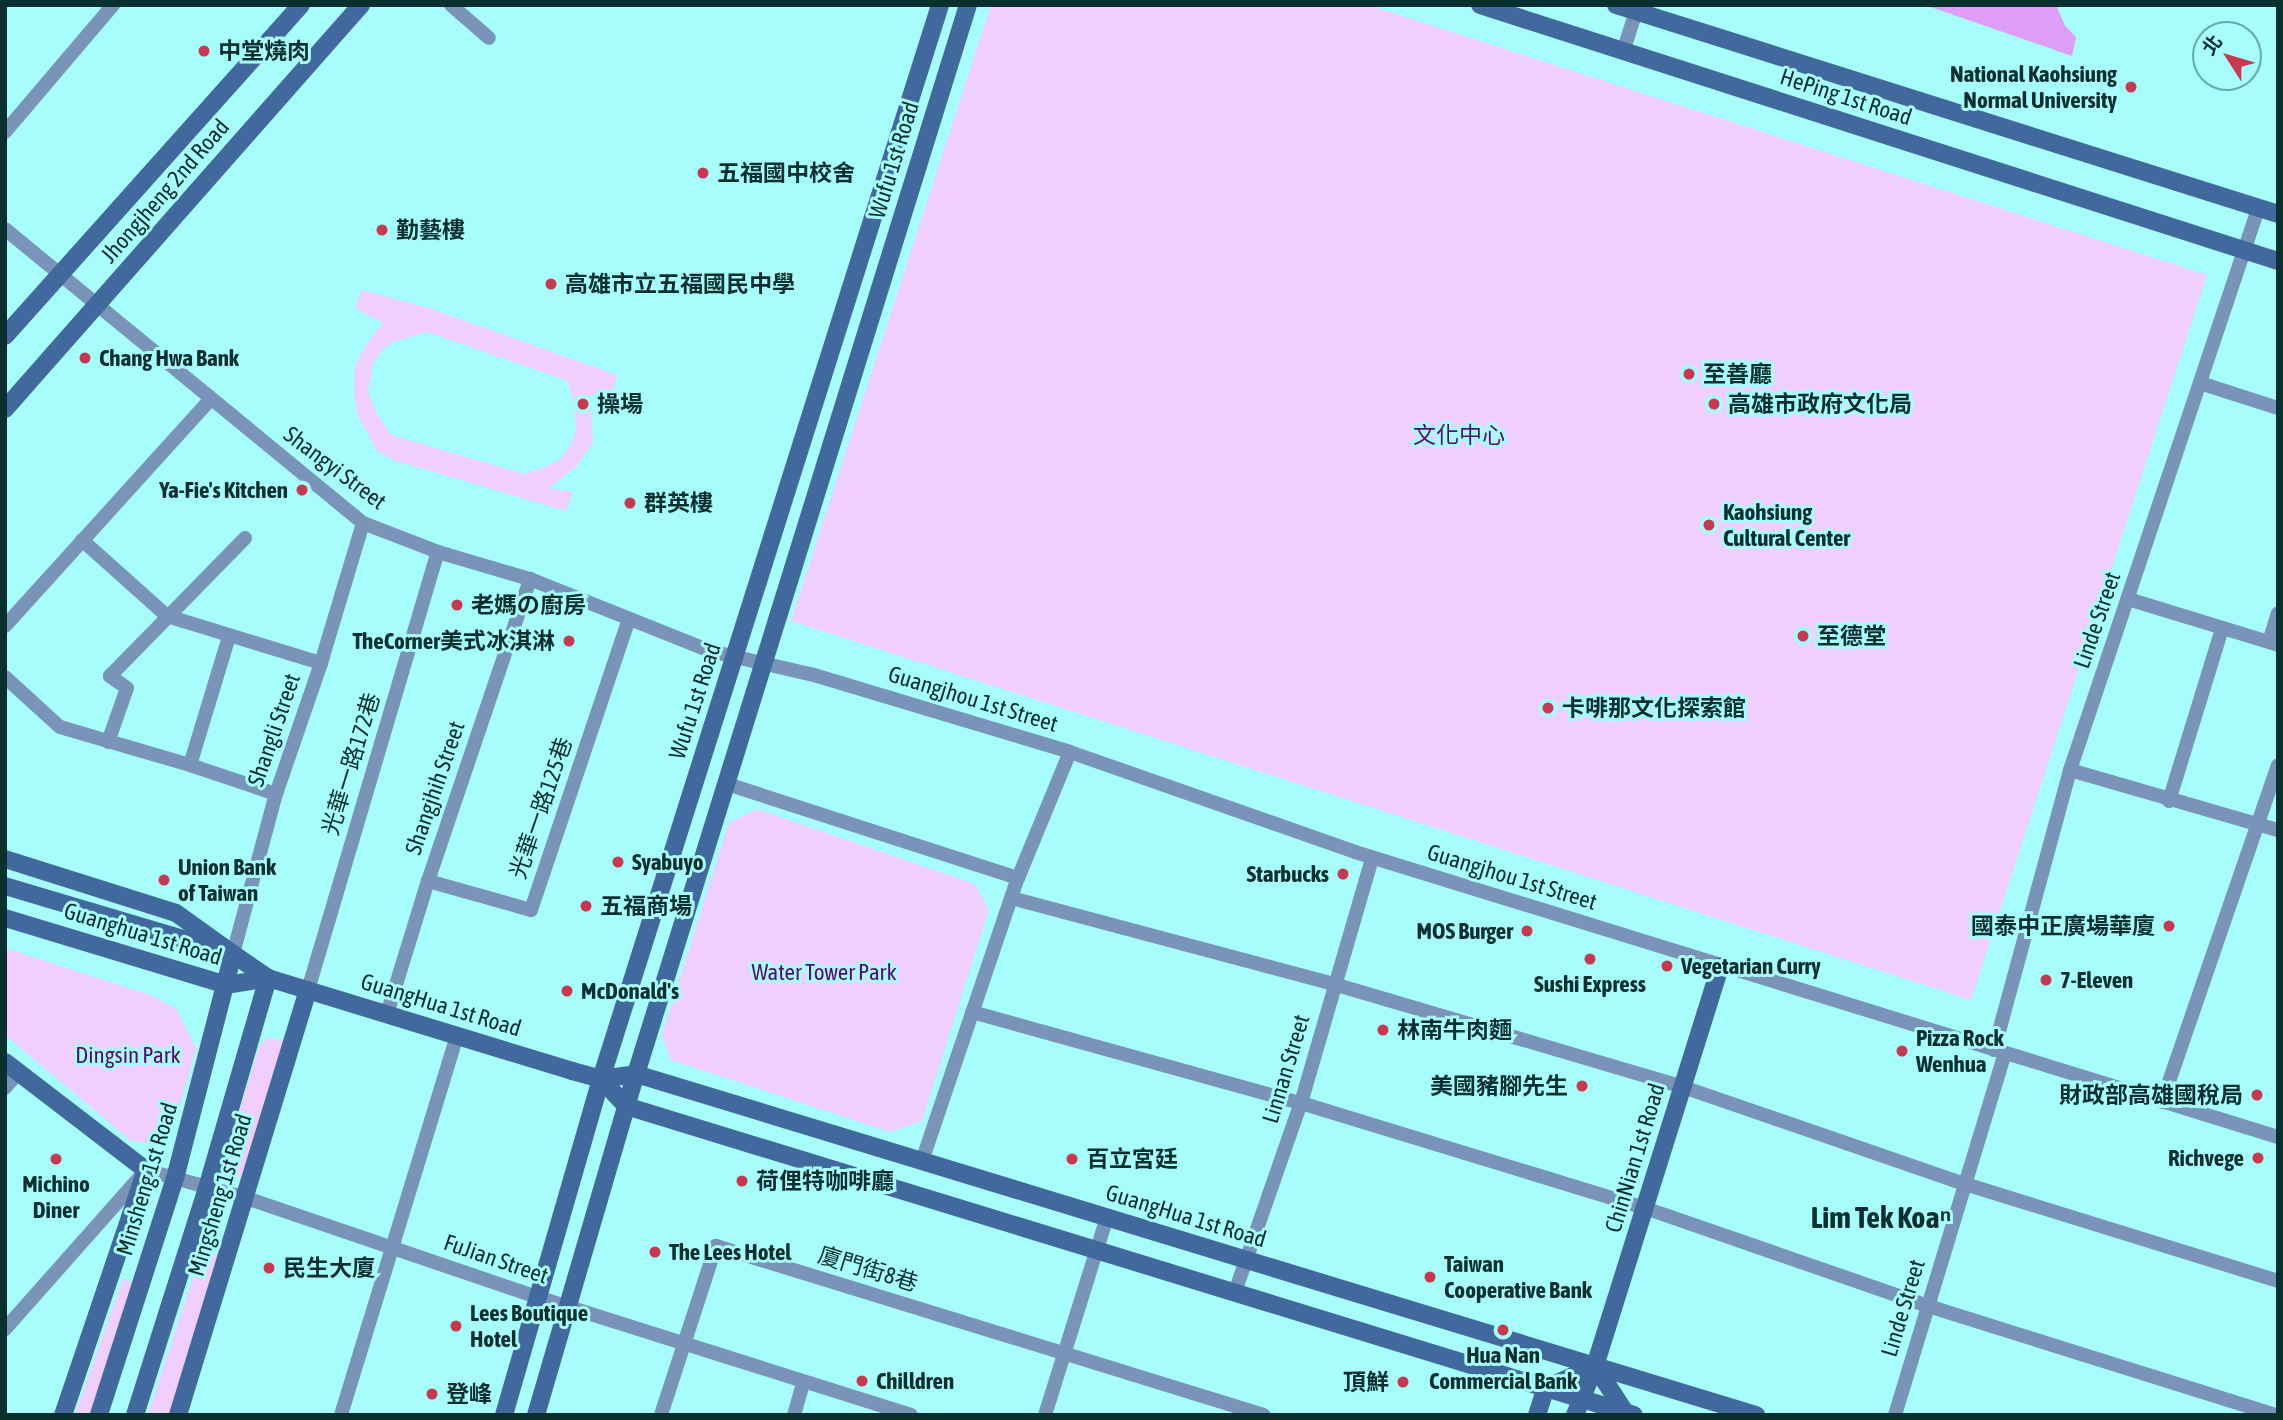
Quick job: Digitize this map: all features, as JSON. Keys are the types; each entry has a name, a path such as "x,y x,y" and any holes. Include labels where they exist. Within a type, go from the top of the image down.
{"street":[{"path":"5,132 113,5"},
{"name":"Jhongjheng 2nd Road","path":"5,336 301,5"},
{"name":"Jhongjheng 2nd Road","path":"5,409 361,5"},
{"path":"451,5 489,38"},
{"name":"Wufu 1st Road","path":"503,1415 540,1298 601,1079 940,5"},
{"name":"Wufu 1st Road","path":"536,1415 570,1308 636,1074 968,5"},
{"name":"HePing 1st Road","path":"1480,5 2278,261"},
{"name":"HePing 1st Road","path":"1616,5 1637,8 2278,214"},
{"path":"1623,52 1637,8"},
{"name":"Linde Street","path":"1895,1415 1965,1184 2070,770 2259,209"},
{"name":"Shangyi Street","path":"5,229 363,523 438,552 530,579 710,651 734,657"},
{"path":"2200,383 2278,408"},
{"path":"5,626 211,399"},
{"name":"Shangli Street","path":"233,954 275,794 321,663 363,523"},
{"path":"108,742 127,688 110,676 245,538"},
{"path":"82,540 167,615 229,637 321,663"},
{"name":"光華一路172巷","path":"307,990 438,552"},
{"name":"Shangjhih Street","path":"387,1014 428,881 530,579"},
{"path":"2128,599 2273,643 2278,613"},
{"name":"光華一路125巷","path":"428,881 531,910 629,619"},
{"path":"2169,801 2222,629"},
{"path":"190,765 229,637"},
{"name":"Guangjhou 1st Street","path":"734,657 763,662 1070,752 1372,858 2278,1137"},
{"path":"5,677 60,727 190,765 275,794"},
{"path":"922,1161 1018,878 1070,752"},
{"path":"2162,1102 2278,765"},
{"path":"2070,770 2169,801 2278,830"},
{"path":"727,784 1018,878"},
{"name":"Linnan Street","path":"1236,1292 1301,1103 1372,858"},
{"name":"Guanghua 1st Road","path":"5,859 176,913 268,978"},
{"name":"Guanghua 1st Road","path":"5,886 233,954"},
{"path":"1011,898 1337,985 1683,1087 1965,1184 2278,1281"},
{"name":"Guanghua 1st Road","path":"5,918 226,985 268,978"},
{"name":"Minsheng 1st Road","path":"99,1415 175,1178 233,954"},
{"name":"ChinNian 1st Road","path":"1578,1407 1595,1366 1720,965"},
{"path":"135,1415 207,1188 268,978"},
{"name":"GuangHua 1st Road","path":"268,978 601,1079 636,1074 1756,1415"},
{"name":"Mingsheng 1st Road","path":"178,1415 307,990"},
{"path":"972,1012 1301,1103 1645,1208 1928,1306 2276,1415"},
{"path":"341,1415 457,1035"},
{"path":"5,1088 11,1067 146,1170 5,1329"},
{"path":"601,1079 626,1107 1546,1388 1578,1407 1629,1414"},
{"name":"Minsheng 1st Road","path":"63,1415 146,1170"},
{"name":"FuJian Street","path":"146,1170 246,1198 570,1308 911,1415"},
{"path":"1045,1415 1107,1217"},
{"name":"廈門街8巷","path":"683,1343 716,1246 1063,1352"},
{"path":"661,1415 683,1343"},
{"path":"1063,1352 1264,1415"},
{"path":"1537,1415 1546,1388 1595,1366"},
{"path":"1595,1366 1601,1410"},
{"path":"1595,1366 1629,1414"},
{"path":"794,1415 804,1381"}],"green space":[{"name":"文化中心","path":"991,5 1368,5 2207,275 1971,1000 791,621"},
{"name":"操場","path":"362,290 429,308 617,375 611,398 590,395 593,442 577,466 549,488 573,492 566,511 393,460 377,451 358,416 354,394 355,366 367,343 383,323 355,308","holes":["427,332 568,381 575,410 576,430 570,447 557,462 525,474 391,435 376,413 368,392 373,364 380,352 393,342"]},
{"name":"Water Tower Park","path":"757,809 975,884 989,910 922,1121 890,1132 671,1060 662,1035 729,823"},
{"name":"Dingsin Park","path":"5,948 153,996 176,1009 196,1048 174,1126 163,1138 147,1143 131,1141 5,1035"},
{"path":"267,1038 281,1040 285,1045 245,1175 241,1178 227,1172 224,1164 259,1047"},
{"path":"216,1254 221,1260 172,1415 148,1415 196,1268 200,1259"},
{"path":"123,1279 134,1283 94,1415 75,1415"}],"shaded area":[{"path":"1925,5 2056,5 2065,26 2076,37 2072,56"}],"place":[{"name":"中堂燒肉","path":"204,51"},
{"name":"National Kaohsiung Normal University","path":"2131,87"},
{"name":"五福國中校舍","path":"703,173"},
{"name":"勤藝樓","path":"382,230"},
{"name":"高雄市立五福國民中學","path":"551,284"},
{"name":"Chang Hwa Bank","path":"85,358"},
{"name":"至善廳","path":"1689,374"},
{"name":"操場","path":"583,404"},
{"name":"高雄市政府文化局","path":"1714,404"},
{"name":"Ya-Fie's Kitchen","path":"302,490"},
{"name":"群英樓","path":"630,503"},
{"name":"Kaohsiung Cultural Center","path":"1709,525"},
{"name":"老媽の廚房","path":"457,605"},
{"name":"至德堂","path":"1803,636"},
{"name":"TheCorner美式冰淇淋","path":"569,641"},
{"name":"卡啡那文化探索館","path":"1548,708"},
{"name":"Syabuyo","path":"618,862"},
{"name":"Starbucks","path":"1343,874"},
{"name":"Union Bank of Taiwan","path":"164,880"},
{"name":"五福商場","path":"586,906"},
{"name":"國泰中正廣場華廈","path":"2169,926"},
{"name":"MOS Burger","path":"1527,931"},
{"name":"Sushi Express","path":"1590,959"},
{"name":"Vegetarian Curry","path":"1667,966"},
{"name":"7-Eleven","path":"2046,980"},
{"name":"McDonald's","path":"567,991"},
{"name":"林南牛肉麵","path":"1383,1030"},
{"name":"Pizza Rock Wenhua","path":"1902,1051"},
{"name":"美國豬腳先生","path":"1582,1086"},
{"name":"財政部高雄國稅局","path":"2257,1095"},
{"name":"Richvege","path":"2258,1158"},
{"name":"Michino Diner","path":"56,1159"},
{"name":"百立宮廷","path":"1072,1159"},
{"name":"荷俚特咖啡廳","path":"742,1181"},
{"name":"The Lees Hotel","path":"655,1252"},
{"name":"民生大廈","path":"269,1268"},
{"name":"Taiwan Cooperative Bank","path":"1430,1277"},
{"name":"Lees Boutique Hotel","path":"456,1326"},
{"name":"Hua Nan Commercial Bank","path":"1503,1330"},
{"name":"Chilldren","path":"862,1381"},
{"name":"頂鮮","path":"1403,1382"},
{"name":"登峰","path":"432,1394"}],"district":[{"name":"Lim Tek Koaⁿ","path":"1881,1217"}]}
